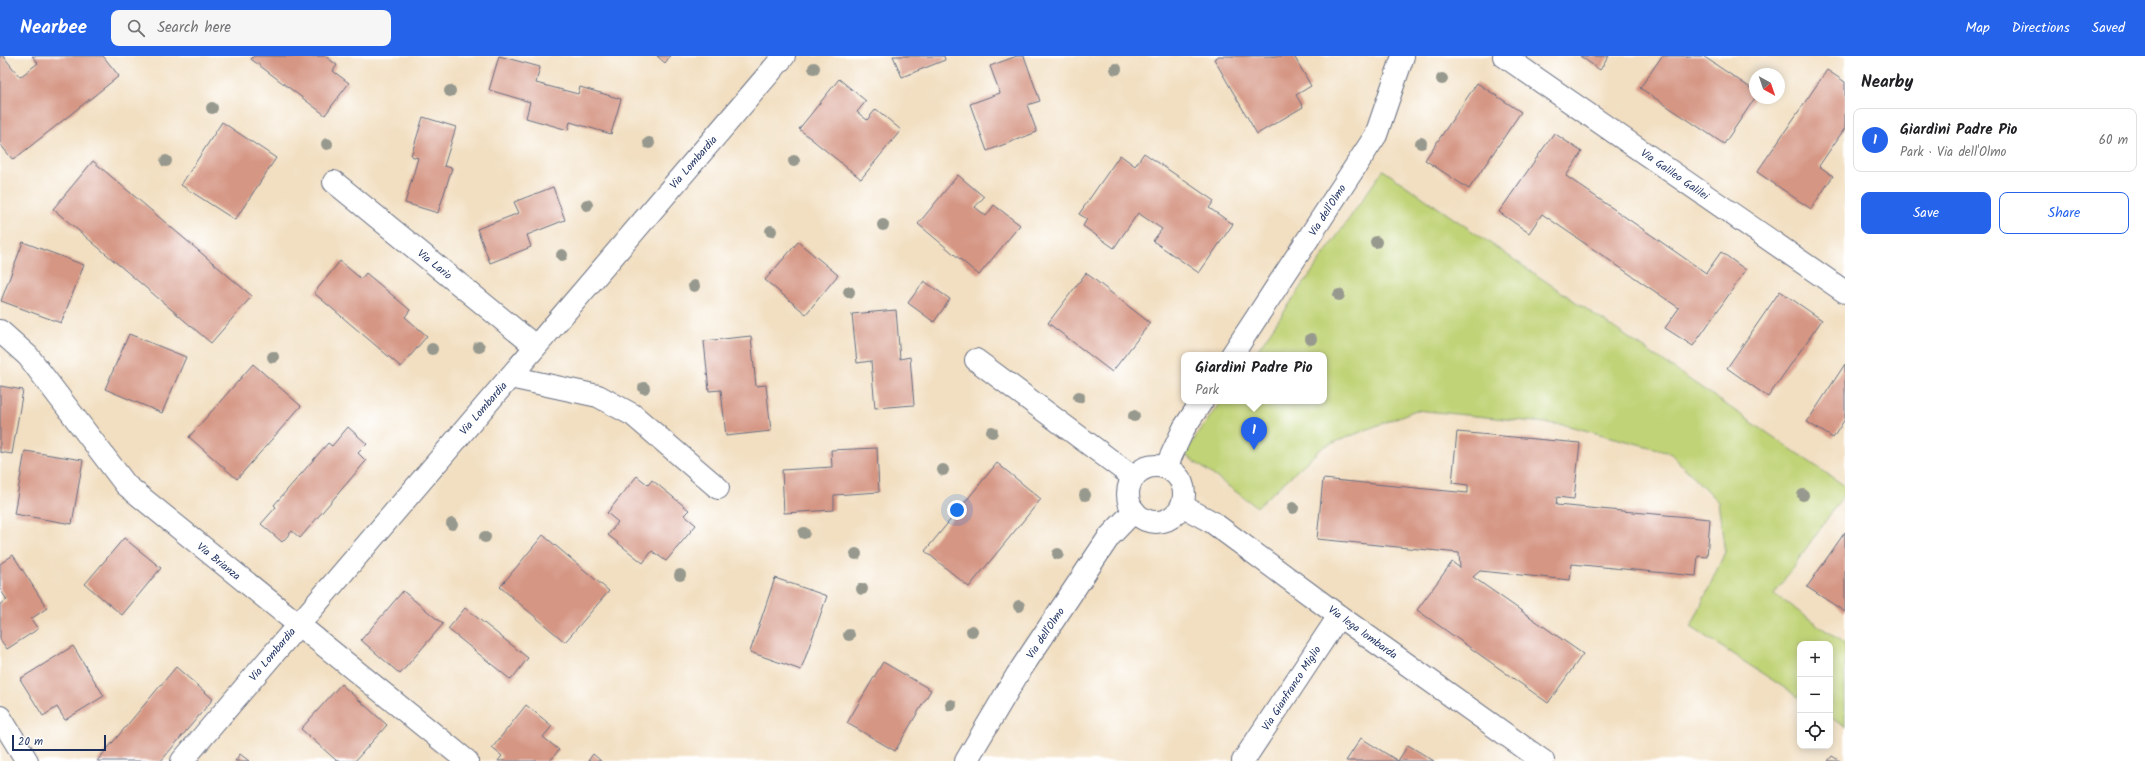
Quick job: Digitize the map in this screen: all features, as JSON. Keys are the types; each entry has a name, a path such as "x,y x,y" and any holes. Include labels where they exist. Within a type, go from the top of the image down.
{"street":[{"name":"Via Lombardia","path":"182,761 784,56"},
{"name":"Via dell'Olmo","path":"1234,352 1376,135 1404,56"},
{"name":"Via Galileo Galilei","path":"1504,56 1845,292"},
{"name":"Via Lario","path":"334,182 536,346"},
{"name":"Via Brianza","path":"0,330 28,356 126,485 297,625 467,761"},
{"path":"976,360 1133,477"},
{"path":"510,377 598,396 633,415 718,488"},
{"path":"1166,467 1184,428 1200,404"},
{"path":"1157,466 1166,467 1180,478 1185,496 1182,506 1177,513 1169,519 1160,522 1150,522 1134,511 1128,495 1133,477 1148,468 1157,466"},
{"name":"Via lega lombarda","path":"1182,506 1212,522 1339,616 1543,761"},
{"name":"Via dell'Olmo","path":"966,761 1017,675 1109,537 1134,511"},
{"name":"Via Gianfranco Miglio","path":"1243,761 1339,616"},
{"path":"0,717 27,761"}],"green space":[{"path":"1383,170 1845,486 1845,493 1774,594 1845,644 1845,727 1833,719 1833,641 1797,641 1797,696 1691,627 1725,552 1718,502 1669,452 1565,425 1416,410 1323,447 1257,507 1184,454 1219,404 1327,404 1327,352 1256,352"}],"building":[{"path":"0,56 3,56 20,77 38,63 32,56 103,56 119,76 13,160 0,144"},
{"path":"254,56 325,56 337,65 333,71 349,83 325,115 251,59"},
{"path":"499,56 540,67 536,83 578,94 580,87 621,99 611,134 570,122 568,130 526,118 530,102 489,90"},
{"path":"657,56 670,56 665,63"},
{"path":"893,56 944,56 945,60 902,77"},
{"path":"1017,56 1024,56 1040,101 1027,105 1037,132 987,151 970,104 1000,93 990,66"},
{"path":"1219,56 1294,56 1311,86 1296,95 1303,107 1257,134 1214,59"},
{"path":"1580,56 1609,56 1600,70"},
{"path":"1662,56 1703,56 1749,87 1749,104 1751,104 1724,144 1640,88"},
{"path":"1827,70 1845,82 1845,128 1819,166 1833,176 1811,209 1757,172"},
{"path":"839,79 866,101 857,112 867,120 876,109 901,130 861,179 799,129"},
{"path":"1477,83 1521,112 1469,189 1425,160"},
{"path":"423,117 456,127 444,166 452,168 438,213 405,203 418,158 411,156"},
{"path":"222,122 276,158 235,220 181,185"},
{"path":"1554,133 1582,152 1566,176 1706,273 1721,252 1746,270 1693,346 1665,328 1679,308 1542,214 1529,233 1499,212"},
{"path":"1144,153 1214,201 1209,208 1233,224 1199,273 1153,241 1162,229 1138,213 1114,248 1083,226 1087,219 1079,214 1120,155 1135,166"},
{"path":"93,161 252,296 211,343 53,209"},
{"path":"958,175 984,197 975,207 986,216 994,205 1020,225 979,275 918,224"},
{"path":"553,187 565,220 527,235 531,247 490,263 477,229 519,213 514,202"},
{"path":"23,242 84,265 61,323 1,301"},
{"path":"798,242 838,275 806,314 765,280"},
{"path":"340,261 361,279 366,273 410,310 405,317 427,336 401,367 314,293"},
{"path":"1086,273 1150,323 1112,372 1048,323"},
{"path":"924,281 950,299 934,322 908,303"},
{"path":"1780,291 1822,320 1768,397 1727,368"},
{"path":"896,310 900,359 910,357 914,405 875,408 871,361 857,363 852,314"},
{"path":"129,334 186,357 162,413 105,389"},
{"path":"751,336 756,386 766,385 771,431 726,436 721,390 709,391 704,341"},
{"path":"253,364 301,406 237,479 189,437"},
{"path":"1845,364 1845,419 1833,438 1807,422"},
{"path":"0,386 23,390 12,454 0,452"},
{"path":"348,427 367,444 358,453 366,461 300,538 292,531 282,542 261,524 276,507 274,505 328,443 332,446"},
{"path":"1457,432 1580,443 1574,499 1557,497 1556,505 1710,519 1707,557 1698,556 1696,576 1572,564 1570,580 1480,571 1473,577 1583,654 1548,703 1417,610 1452,562 1460,568 1459,553 1317,539 1323,479 1468,493 1468,485 1452,483"},
{"path":"877,448 879,492 834,495 834,510 784,513 782,470 832,467 831,450"},
{"path":"25,451 83,460 72,524 14,514"},
{"path":"997,463 1041,499 969,587 925,551"},
{"path":"637,476 648,485 652,480 689,510 684,515 696,525 666,561 652,551 643,563 608,535 618,522 607,513"},
{"path":"1845,532 1845,612 1807,587"},
{"path":"543,535 609,591 565,642 500,587"},
{"path":"124,538 161,568 122,615 85,584"},
{"path":"13,555 47,608 31,619 38,629 7,649 0,639 0,604 7,600 0,589 0,564"},
{"path":"775,578 827,596 801,670 750,652"},
{"path":"403,591 443,624 400,674 361,640"},
{"path":"465,608 528,658 511,680 448,629"},
{"path":"73,646 104,696 65,720 57,707 43,716 20,679"},
{"path":"883,662 931,690 895,751 847,723"},
{"path":"176,667 213,699 161,761 97,761"},
{"path":"341,684 387,725 355,761 337,761 301,729"},
{"path":"526,705 552,726 543,737 559,750 550,761 498,761 502,756 492,748"},
{"path":"1361,738 1398,761 1346,761"},
{"path":"1408,745 1434,761 1398,761"},
{"path":"240,754 249,761 235,761"},
{"path":"593,754 601,761 588,761"},
{"path":"1832,756 1840,761 1828,761"}],"place":[{"name":"Giardini Padre Pio","path":"1254,450"}]}
